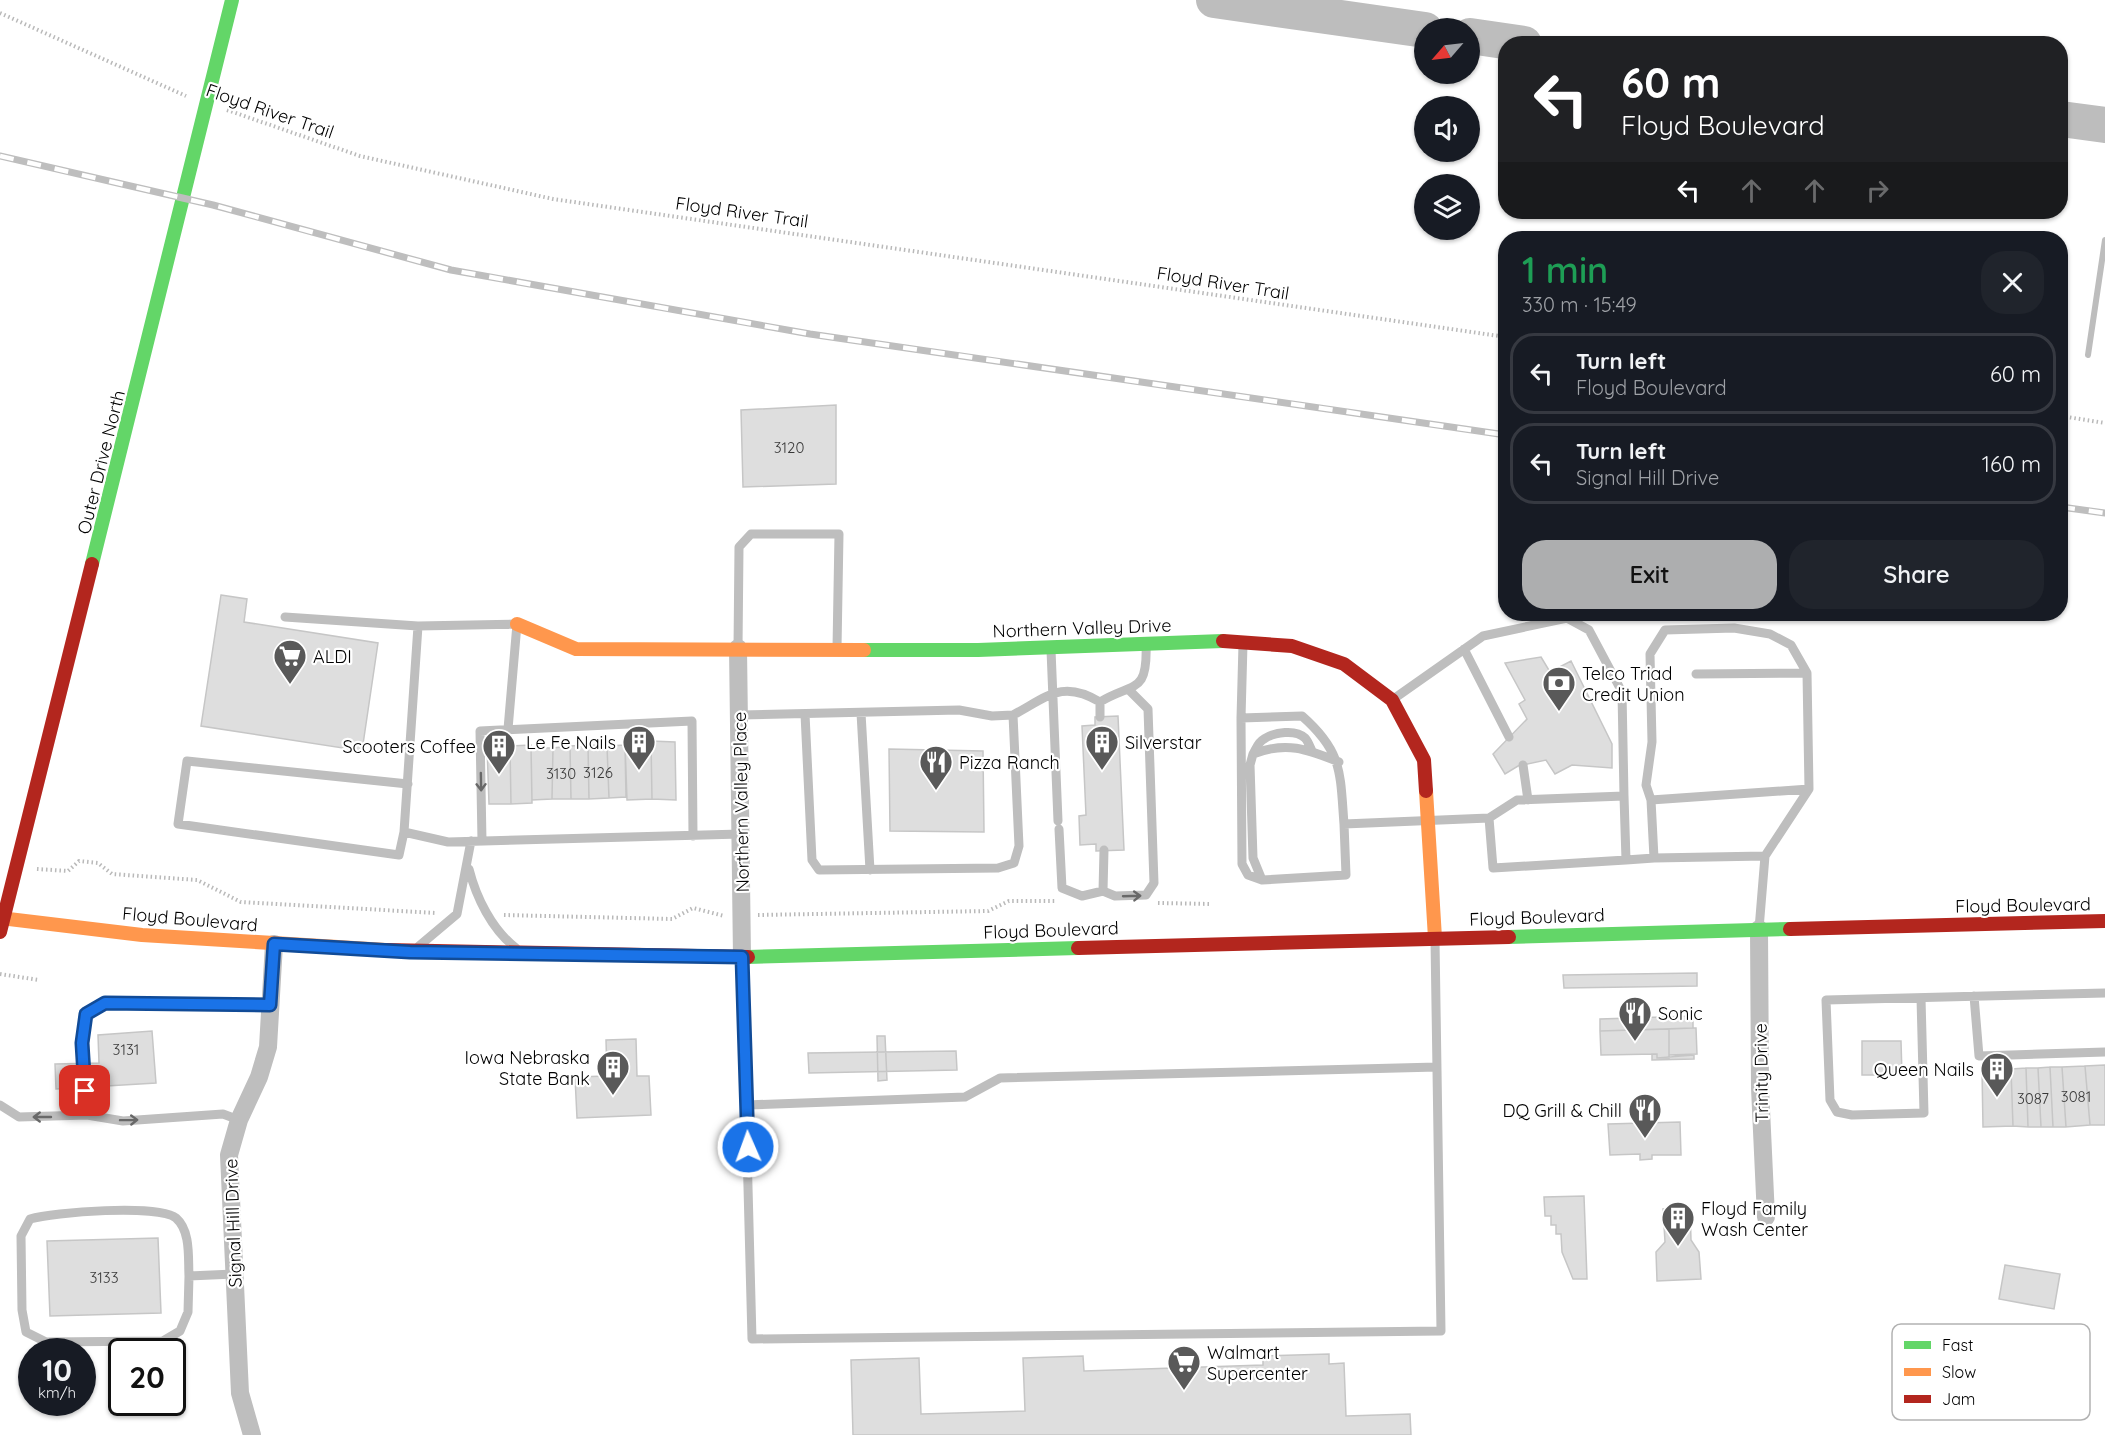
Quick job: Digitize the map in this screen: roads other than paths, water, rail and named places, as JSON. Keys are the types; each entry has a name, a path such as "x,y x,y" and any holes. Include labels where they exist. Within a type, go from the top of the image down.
{"main road":[{"name":"Outer Drive North","path":"1,923 160,297 232,0"},
{"name":"Northern Valley Drive","path":"517,624 576,649 978,650 1243,643 1292,646 1344,664 1392,700 1424,760 1436,938"},
{"name":"Floyd Boulevard","path":"1,923 142,935 410,952 742,957 2105,921"}],"street":[{"name":"Northern Valley Place","path":"738,648 742,957"},
{"name":"Trinity Drive","path":"1759,929 1760,1088 1766,1217"},
{"name":"Signal Hill Drive","path":"252,1435 240,1393 229,1155 239,1120 259,1077 268,1047 274,944"}],"lane":[{"path":"738,648 739,547 751,534 839,534 837,648"},
{"path":"285,616 418,626 517,624 508,729"},
{"path":"1392,700 1484,636 1554,621"},
{"path":"1573,621 1589,630 1622,692 1626,860"},
{"path":"408,784 187,761 178,824 399,855 404,832 408,784 418,626"},
{"path":"1654,858 1651,800 1646,785 1652,742 1650,654 1665,630 1734,628 1770,634 1791,645 1807,673 1809,789 1765,856 1759,929"},
{"path":"1240,718 1302,716 1322,733 1339,762 1346,875 1262,880 1248,875 1242,864 1240,718 1243,643"},
{"path":"1100,702 1112,695 1130,691 1141,680 1146,659 1146,644"},
{"path":"1051,647 1062,888 1082,896 1103,891 1115,896 1146,895 1154,882 1148,709 1130,691"},
{"path":"1464,649 1509,737"},
{"path":"1696,674 1807,673"},
{"path":"740,715 959,710 992,717 1013,715 1053,692 1077,691 1100,702"},
{"path":"1100,702 1100,717"},
{"path":"861,712 870,870"},
{"path":"804,714 812,860 819,870 824,871 998,868 1014,862 1019,846 1013,715"},
{"path":"482,841 480,730 692,721 693,836"},
{"path":"1262,880 1253,858 1250,765 1253,754 1265,738 1283,733 1295,733 1306,738 1312,751"},
{"path":"1253,754 1271,747 1312,751 1339,762"},
{"path":"1523,765 1528,800"},
{"path":"1651,800 1809,789"},
{"path":"1344,824 1489,818 1517,800 1624,796"},
{"path":"1489,818 1493,868 1654,858 1765,856"},
{"path":"404,832 448,842 741,834"},
{"path":"410,952 435,935 457,914 471,841"},
{"path":"1103,891 1104,850"},
{"path":"468,863 473,886 501,937 525,955"},
{"path":"742,957 752,1339 1441,1331 1436,938"},
{"path":"1921,998 1924,1113 1852,1115 1837,1112 1830,1100 1826,1000 2105,993"},
{"path":"1974,996 1978,1056 2105,1052"},
{"path":"87,1115 82,1043 86,1014 105,1003 270,1005"},
{"path":"747,1105 965,1096 999,1078 1437,1067"},
{"path":"0,1105 19,1117 87,1115 123,1122 223,1114 239,1120"},
{"path":"156,1210 176,1218 186,1235 189,1276 188,1312 180,1331 163,1341 46,1342 26,1332 22,1310 21,1236 30,1219 49,1214 156,1210"},
{"path":"189,1276 234,1274"}],"waterway":[{"path":"1214,0 1414,28"},
{"path":"1480,37 1498,40"},
{"path":"2068,120 2105,125"},
{"path":"2088,355 2105,240"}],"railway":[{"path":"0,156 213,205 451,270 810,334 1498,434"},
{"path":"2068,508 2105,513"}],"place":[{"name":"ALDI","path":"290,685"},
{"name":"Telco Triad Credit Union","path":"1559,712"},
{"name":"Le Fe Nails","path":"639,771"},
{"name":"Silverstar","path":"1102,771"},
{"name":"Scooters Coffee","path":"499,775"},
{"name":"Pizza Ranch","path":"936,791"},
{"name":"Sonic","path":"1635,1042"},
{"name":"Iowa Nebraska State Bank","path":"613,1096"},
{"name":"Queen Nails","path":"1997,1098"},
{"name":"DQ Grill & Chill","path":"1645,1139"},
{"name":"Floyd Family Wash Center","path":"1678,1247"},
{"name":"Walmart Supercenter","path":"1184,1391"}]}
